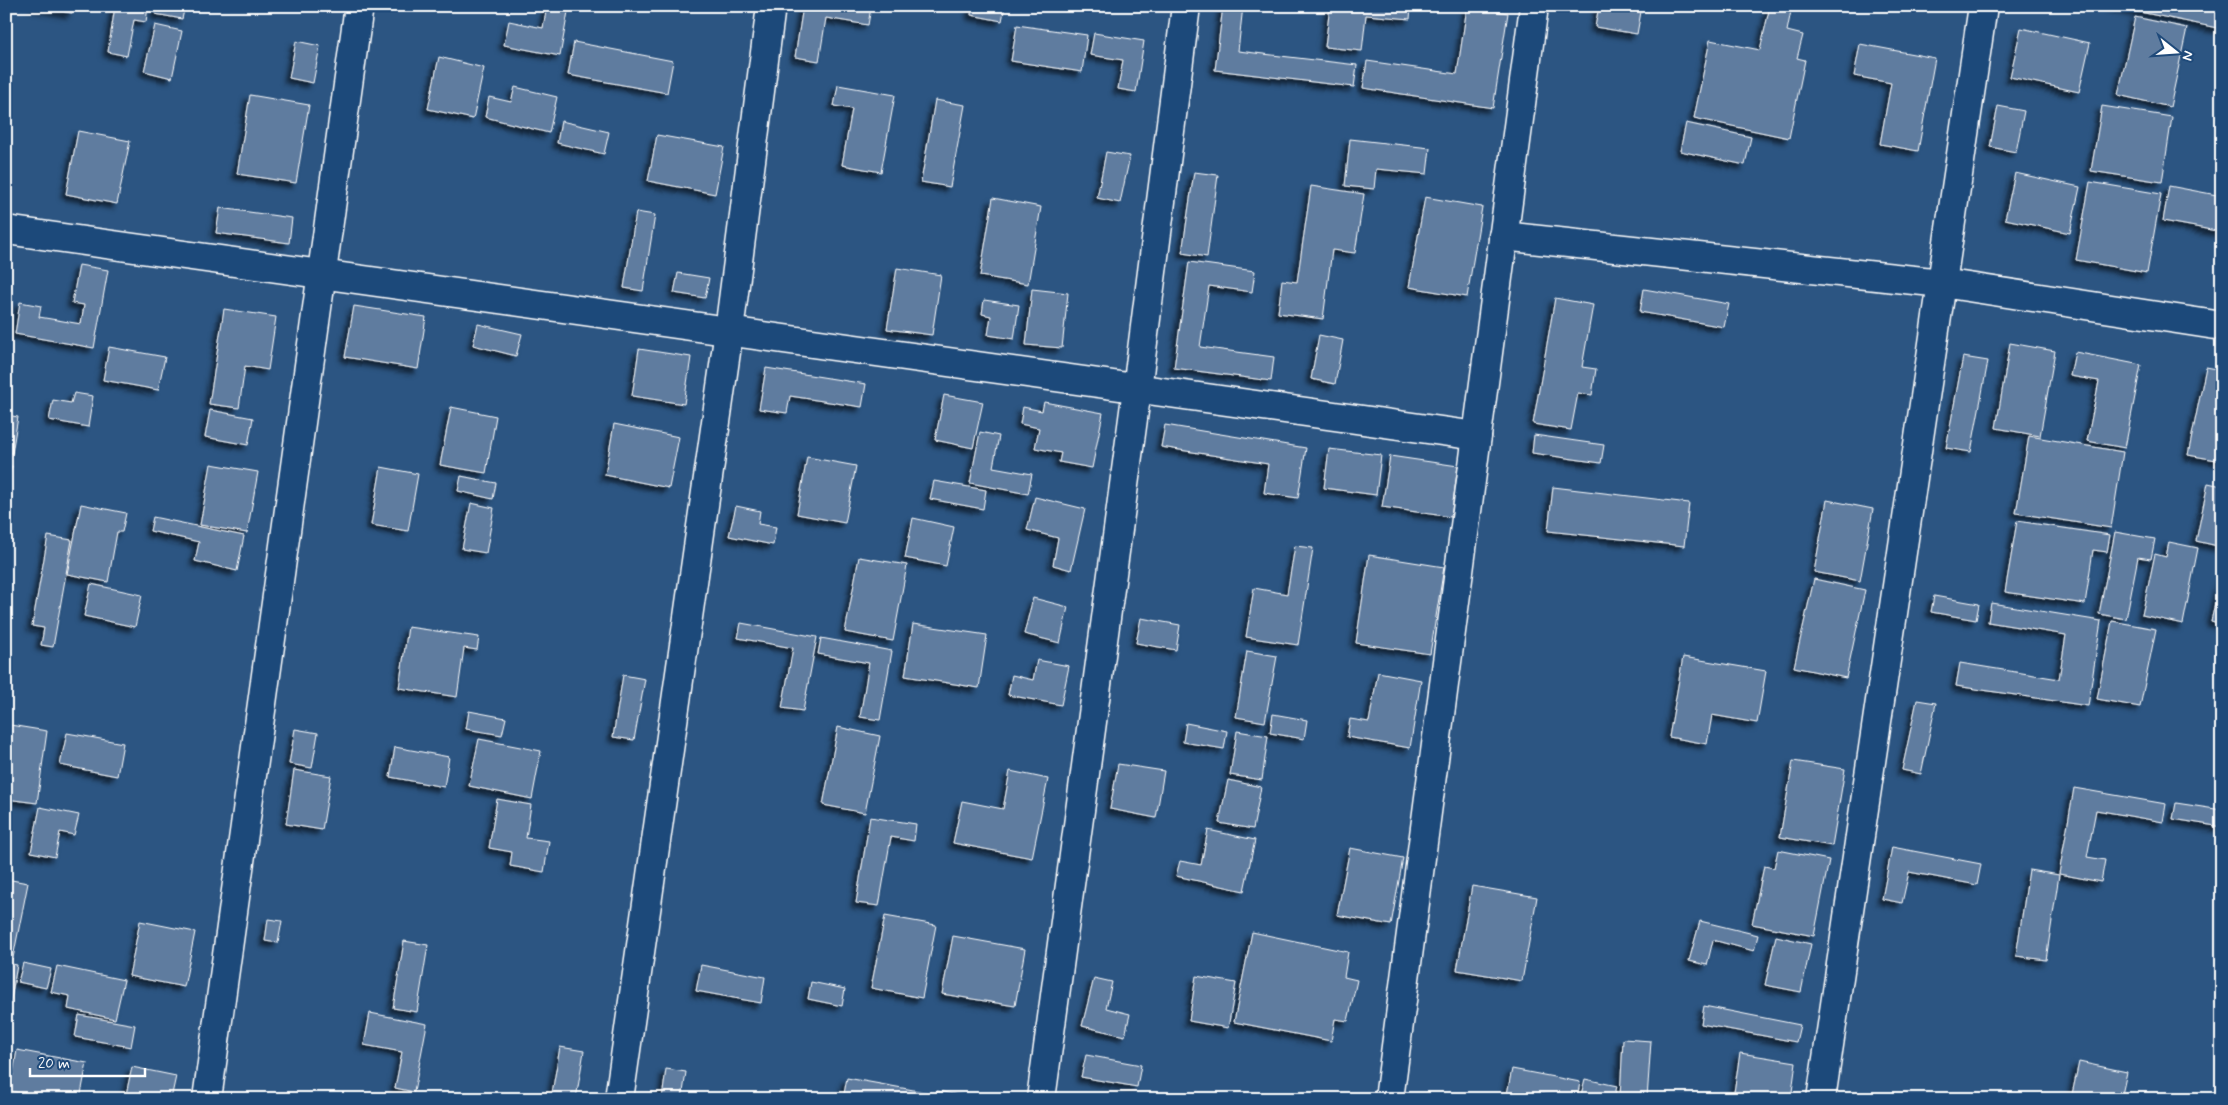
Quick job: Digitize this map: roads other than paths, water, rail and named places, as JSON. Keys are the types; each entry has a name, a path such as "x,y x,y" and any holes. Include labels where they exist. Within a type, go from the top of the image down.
{"street":[{"path":"207,1099 359,6"},
{"path":"620,1099 729,331 771,6"},
{"path":"1040,1099 1137,389 1186,6"},
{"path":"1388,1099 1534,6"},
{"path":"1821,1099 1983,6"},
{"path":"6,230 1477,436"},
{"path":"1504,236 1942,283 2222,326"}]}
